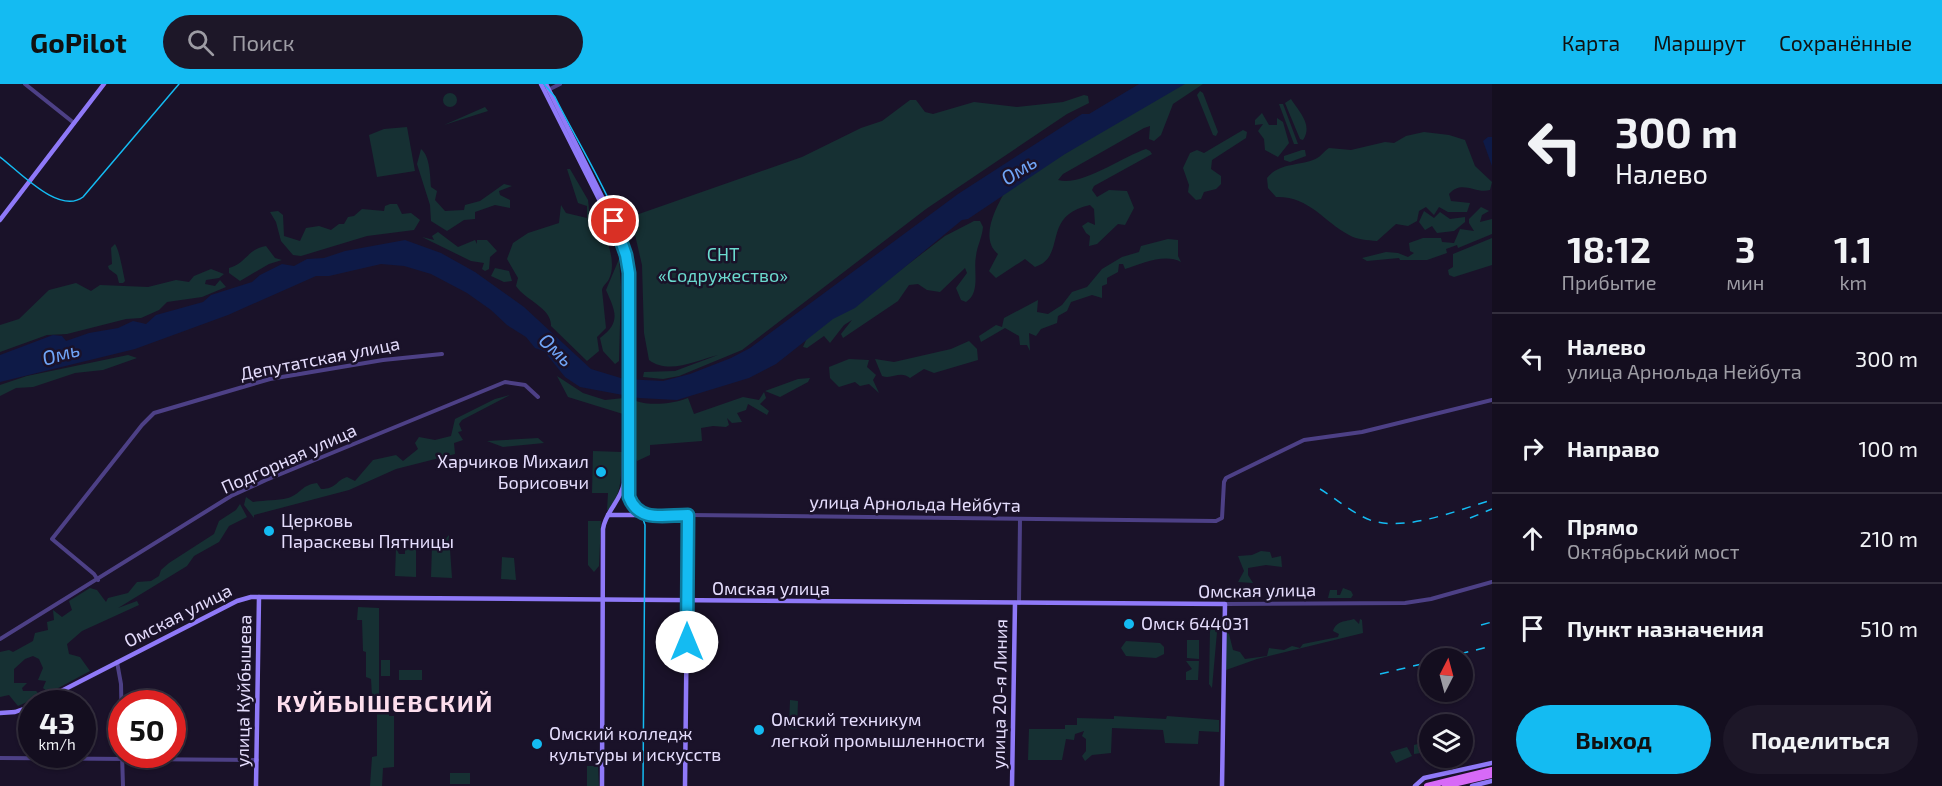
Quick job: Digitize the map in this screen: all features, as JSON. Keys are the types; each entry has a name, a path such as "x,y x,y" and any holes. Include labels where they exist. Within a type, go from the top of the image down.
{"main road":[{"path":"0,220 104,84"},
{"path":"541,84 546,88 614,221 626,255 630,292 624,483 621,496 608,515 603,529 602,786"},
{"path":"627,435 629,497 636,510 645,516"},
{"name":"улица Арнольда Нейбута","path":"608,515 688,515"},
{"path":"686,786 688,515"},
{"name":"Омская улица","path":"63,690 237,601 259,597 687,602 1225,604"},
{"name":"улица Куйбышева","path":"256,786 259,597"},
{"name":"улица 20-я Линия","path":"1012,786 1017,603"},
{"path":"1222,786 1225,604"},
{"path":"0,713 18,711"},
{"path":"1415,786 1424,778 1492,763"},
{"path":"1429,785 1492,770"},
{"path":"1446,786 1492,775"},
{"path":"1472,786 1492,781"}],"street":[{"path":"25,84 74,123"},
{"path":"546,88 560,84"},
{"name":"Депутатская улица","path":"98,580 94,574 52,539 154,413 270,379 403,357 442,354"},
{"name":"Подгорная улица","path":"0,639 231,496 266,480 506,382 525,385 537,398"},
{"name":"улица Арнольда Нейбута","path":"688,515 1197,522 1221,520 1224,482 1230,476 1304,440 1362,432 1492,400"},
{"name":"улица 20-я Линия","path":"1017,603 1020,519"},
{"name":"Омская улица","path":"1225,604 1405,603 1431,599 1492,582"},
{"path":"117,662 121,690"},
{"path":"0,758 108,757"},
{"path":"186,758 257,760"},
{"path":"122,768 123,786"}],"green space":[{"path":"1178,84 1203,84 1173,104 1161,135 1154,141 1149,139 1150,126 1144,128 1063,174 1058,180 1078,179 1146,149 1150,151 1152,154 1094,186 1092,190 1097,197 1109,190 1127,191 1134,208 1125,225 1118,224 1097,244 1089,246 1090,236 1082,226 1088,222 1095,225 1094,209 1090,205 1075,210 1059,227 1045,262 1035,267 1025,259 996,278 989,271 998,254 992,248 990,240 991,223 1006,190"},
{"path":"1200,91 1203,93 1218,132 1216,136 1213,135 1197,95"},
{"path":"447,93 453,93 457,100 453,107 447,107 443,103 443,97"},
{"name":"СНТ «Содружество»","path":"1084,95 1088,96 1089,103 1067,114 926,209 742,350 679,376 663,379 643,377 644,372 675,371 718,355 674,366 665,366 649,360 644,333 642,265 632,222 636,215 802,157 861,128 882,121 910,100 916,100 925,112 933,114 974,102 1017,107 1063,102"},
{"path":"1291,99 1306,123 1307,129 1303,140 1300,139 1285,103"},
{"path":"1279,104 1283,104 1298,144 1294,144"},
{"path":"485,107 488,111 444,125"},
{"path":"1262,113 1269,125 1277,125 1277,118 1283,122 1289,143 1278,157 1265,150 1264,139 1258,131 1263,124 1255,125 1255,120"},
{"path":"407,127 415,171 377,177 369,135 384,129"},
{"path":"1243,130 1247,132 1246,138 1212,160 1211,169 1221,176 1221,184 1216,189 1204,192 1201,199 1196,200 1188,192 1189,185 1183,168 1190,153 1197,150 1204,153"},
{"path":"1424,132 1449,135 1465,140 1475,166 1492,182 1490,190 1464,187 1449,194 1451,201 1470,203 1467,212 1448,212 1439,207 1434,215 1426,207 1419,211 1417,221 1408,226 1396,224 1377,241 1366,240 1349,235 1307,205 1288,198 1276,197 1268,188 1267,178 1272,173 1315,159 1329,148 1351,150 1385,142 1394,143 1406,136"},
{"path":"421,149 428,161 431,187 437,191 435,200 445,211 464,210 465,205 480,201 504,184 512,186 499,191 500,195 510,200 510,208 495,205 475,212 475,219 464,220 447,231 431,221 430,205 417,164"},
{"path":"1305,150 1306,156 1290,162 1284,160 1284,156"},
{"path":"567,169 570,169 588,200 590,218 601,229 605,237 612,264 609,279 602,290 606,328 597,337 599,351 587,361 551,326 543,309 516,286 518,278 507,259 513,243 528,233 559,223 561,205 566,213 587,218 587,206 578,203"},
{"path":"397,204 402,214 411,213 420,220 414,230 367,236 301,256 293,255 281,241 276,222 270,212 278,211 283,215 284,236 300,241 306,228 319,226 331,230 339,224 344,224 348,217 354,216 362,209 384,211 385,206"},
{"path":"1481,207 1489,211 1482,215 1480,222 1492,219 1492,234 1458,248 1457,245 1446,249 1447,253 1427,260 1400,260 1399,258 1367,261 1362,258 1386,252 1408,257 1414,253 1410,251 1409,243 1423,238 1441,238 1442,242 1454,243 1460,229 1474,231 1469,219"},
{"path":"1424,211 1434,218 1440,212 1450,219 1465,217 1465,222 1454,231 1437,233 1432,226 1425,230 1419,222"},
{"path":"974,221 980,221 983,227 975,262 975,287 971,298 966,302 961,300 956,288 967,273 965,268 940,292 927,290 918,284 909,285 898,301 843,338 841,334 852,320 844,325 830,343 824,336 807,348 803,347 807,338 831,319 863,299 945,236"},
{"path":"438,232 458,247 475,240 477,244 477,240 487,240 497,251 490,257 489,269 485,271 482,269 484,263 471,261 422,237 434,240 432,236"},
{"path":"1492,238 1492,265 1454,277 1449,275 1448,270 1453,267 1453,254"},
{"path":"1168,239 1178,240 1178,256 1181,262 1160,259 1125,269 1123,264 1119,264 1118,272 1107,278 1107,284 1102,286 1102,298 1092,295 1071,302 1067,311 1058,316 1057,323 1041,329 1036,336 1029,333 1030,351 1027,345 1020,345 1019,336 1005,328 981,342 979,336 996,325 1002,327 1004,318 1038,300 1037,312 1048,314 1062,305 1072,292 1087,287 1102,269 1122,257 1139,252 1141,246"},
{"path":"115,244 125,281 123,283 119,283 117,275 108,266 112,264 111,248"},
{"path":"266,246 275,258 282,260 269,264 240,281 229,273 229,268 239,264 260,247"},
{"path":"619,259 621,287 619,361 615,364 603,351 600,338 614,321 614,310 606,290"},
{"path":"495,268 509,271 512,281 504,282 491,276"},
{"path":"211,269 224,274 219,278 206,280 205,284 215,286 220,280 226,287 202,297 167,302 159,310 141,318 126,319 67,334 47,335 0,352 0,325 19,319 49,290 76,283 91,291 100,285 148,287 176,280 189,282 194,276"},
{"path":"969,341 977,349 978,360 934,373 924,369 910,378 903,375 882,376 875,359 894,362 951,349"},
{"path":"128,355 137,358 103,370 75,373 33,387 16,388 0,396 0,385 27,376"},
{"path":"849,359 869,360 867,367 876,375 873,380 879,393 869,384 860,386 855,382 839,387 830,378 829,367"},
{"path":"557,376 583,393 605,400 624,398 623,414 568,397"},
{"path":"810,378 808,382 780,397 765,391 798,379"},
{"path":"764,392 766,398 760,404 769,411 767,415 748,404 746,410 737,413 742,422 732,423 727,418 729,425 726,427 701,428 702,441 650,445 650,455 637,461 634,454 636,401 662,404 688,398 694,414 743,397 759,400"},
{"path":"510,395 462,420 459,424 462,431 458,432 463,440 454,443 455,454 396,469 349,490 254,515 254,518 244,505 246,497 253,502 279,500 288,498 312,484 317,483 321,489 330,488 347,477 355,481 373,460 396,455 403,461 418,449 415,443 419,437 435,440 451,436 455,419 495,399"},
{"path":"538,438 544,443 503,447 487,441"},
{"path":"593,451 622,452 619,491 607,511 608,493 592,493"},
{"path":"240,504 247,517 229,526 219,542 194,556 187,566 118,608 137,601 139,605 82,631 67,644 69,654 80,657 90,671 55,690 45,690 43,688 46,681 38,680 43,668 39,659 33,656 25,659 14,669 14,683 27,683 23,690 18,690 18,706 9,695 0,697 0,652 9,650 13,652 33,641 35,633 48,630 47,622 54,620 53,610 62,617 72,610 69,601 90,588 97,590 106,602 108,598 128,593 137,582 151,581 159,576 161,570 169,563 214,534 219,521 236,510"},
{"path":"588,521 601,521 599,566 594,572 588,565"},
{"path":"449,535 452,578 431,577 432,546 439,546"},
{"path":"396,548 399,554 405,554 405,549 416,549 416,577 395,576"},
{"path":"1261,551 1270,552 1272,558 1281,556 1282,567 1266,565 1248,568 1248,575 1253,583 1238,582 1244,571 1238,556 1252,555"},
{"path":"502,557 514,558 516,580 501,579"},
{"path":"1343,588 1351,591 1353,595 1351,598 1328,598 1330,590 1337,590 1337,595 1340,595"},
{"path":"358,607 379,608 379,696 372,696 371,679 366,677 366,652 363,651 362,620 357,620"},
{"path":"1354,619 1359,624 1360,619 1362,620 1363,633 1257,659 1226,670 1225,632 1229,634 1233,650 1240,652 1245,659 1267,656 1269,648 1284,650 1292,646 1300,648 1303,644 1338,637 1339,634 1333,631 1337,625"},
{"path":"1213,625 1217,632 1212,688 1209,684 1210,629"},
{"path":"1187,640 1199,640 1199,659 1187,658"},
{"path":"1126,641 1160,643 1164,647 1164,654 1156,658 1126,656 1121,648"},
{"path":"381,660 390,660 390,676 381,676"},
{"path":"1186,661 1199,661 1198,680 1186,680 1186,672 1192,669"},
{"path":"399,670 422,670 422,680 399,680"},
{"path":"377,700 386,700 389,704 389,716 394,716 394,767 383,768 382,786 370,786 372,757 377,756"},
{"path":"790,700 798,701 797,729 789,728"},
{"path":"1114,716 1166,719 1167,716 1219,720 1219,732 1199,731 1198,744 1165,743 1163,730 1112,728 1111,753 1092,755 1085,761 1082,756 1086,751 1086,739 1082,736 1084,731 1075,734 1074,740 1066,739 1062,760 1028,760 1029,729 1065,729 1065,725 1077,725 1077,718 1114,719"},
{"path":"1419,744 1419,753 1414,754 1414,745"},
{"path":"1407,747 1412,756 1396,763 1390,752"},
{"path":"587,766 598,766 599,786 587,786"},
{"path":"450,773 470,773 470,784 450,784"}],"water":[{"name":"Омь","path":"1139,84 1185,84 1065,154 968,219 962,220 855,308 833,319 776,364 749,378 677,400 639,398 580,387 565,377 544,351 535,348 526,337 467,293 431,274 404,266 381,264 329,276 316,276 228,315 135,349 0,382 0,355 53,335 62,336 66,341 89,333 118,328 133,321 146,324 156,315 203,302 211,295 252,282 260,275 282,264 294,266 307,259 324,258 345,251 405,240 441,253 475,272 524,307 591,369 624,379 663,381 690,374 750,348 958,194 1082,114 1089,114"},
{"path":"1492,137 1492,166 1483,141"}],"tram line":[{"path":"0,157 51,196 73,201 83,197 179,84"},
{"path":"544,84 555,97 612,206 621,228 633,273 633,489 645,525 643,786"}],"railway":[{"path":"1320,489 1359,515 1373,521 1387,523 1433,518 1492,500"},
{"path":"1470,518 1492,509"},
{"path":"1481,625 1492,622"},
{"path":"1473,651 1492,646"},
{"path":"1380,674 1419,665"}],"place":[{"name":"Харчиков Михаил Борисовчи","path":"601,472"},
{"name":"Церковь Параскевы Пятницы","path":"269,531"},
{"name":"Омск 644031","path":"1129,624"},
{"name":"Омский техникум легкой промышленности","path":"759,730"},
{"name":"Омский колледж культуры и искусств","path":"537,744"}],"district":[{"name":"КУЙБЫШЕВСКИЙ","path":"385,704"}],"route":[{"path":"614,221 626,255 629,273 629,497 636,510 645,516 688,515 687,642"}]}
